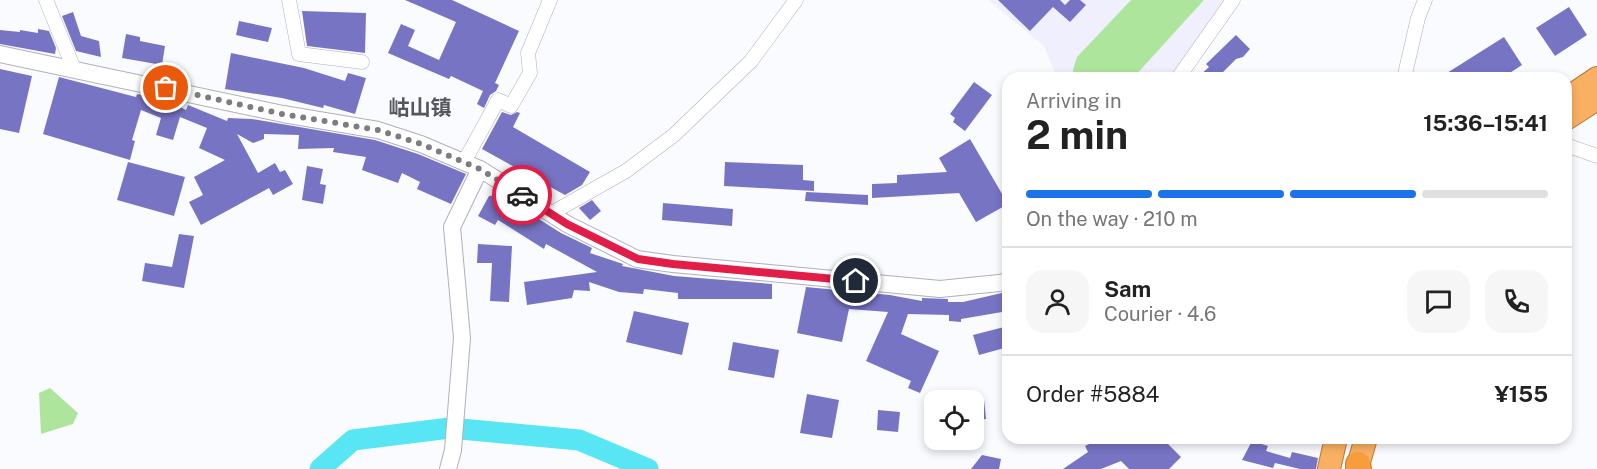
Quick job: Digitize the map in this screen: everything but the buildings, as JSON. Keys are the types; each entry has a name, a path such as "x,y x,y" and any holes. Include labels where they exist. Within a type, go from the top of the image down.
{"highway":[{"path":"1572,95 1597,78"},
{"path":"1572,115 1597,99"},
{"path":"1329,469 1335,444"},
{"path":"1358,467 1364,444"}],"street":[{"path":"46,0 75,69"},
{"path":"289,0 299,54 362,62"},
{"path":"464,162 498,100 511,106 530,73 528,53 550,0"},
{"path":"550,214 626,171 674,135 751,61 796,0"},
{"path":"1405,72 1418,18 1425,0"},
{"path":"1182,72 1232,1"},
{"path":"0,54 282,114 378,130 421,144 480,169 567,224 638,259 940,288 1002,282"},
{"path":"1572,147 1597,156"},
{"path":"448,469 453,450 462,338 452,227 480,169"}],"shaded area":[{"path":"988,0 1224,0 1174,72 1055,72 1044,46"}],"green space":[{"path":"1131,0 1204,0 1138,72 1073,72 1077,57"},
{"path":"50,388 78,413 73,424 41,434 39,393"}],"waterway":[{"path":"320,469 353,440 450,428 579,440 648,469"}],"way so far":[{"path":"166,88 282,114 378,130 421,144 480,169 522,195"}],"district":[{"name":"岵山镇","path":"420,107"}],"route":[{"path":"522,195 567,224 638,259 856,281"}]}
